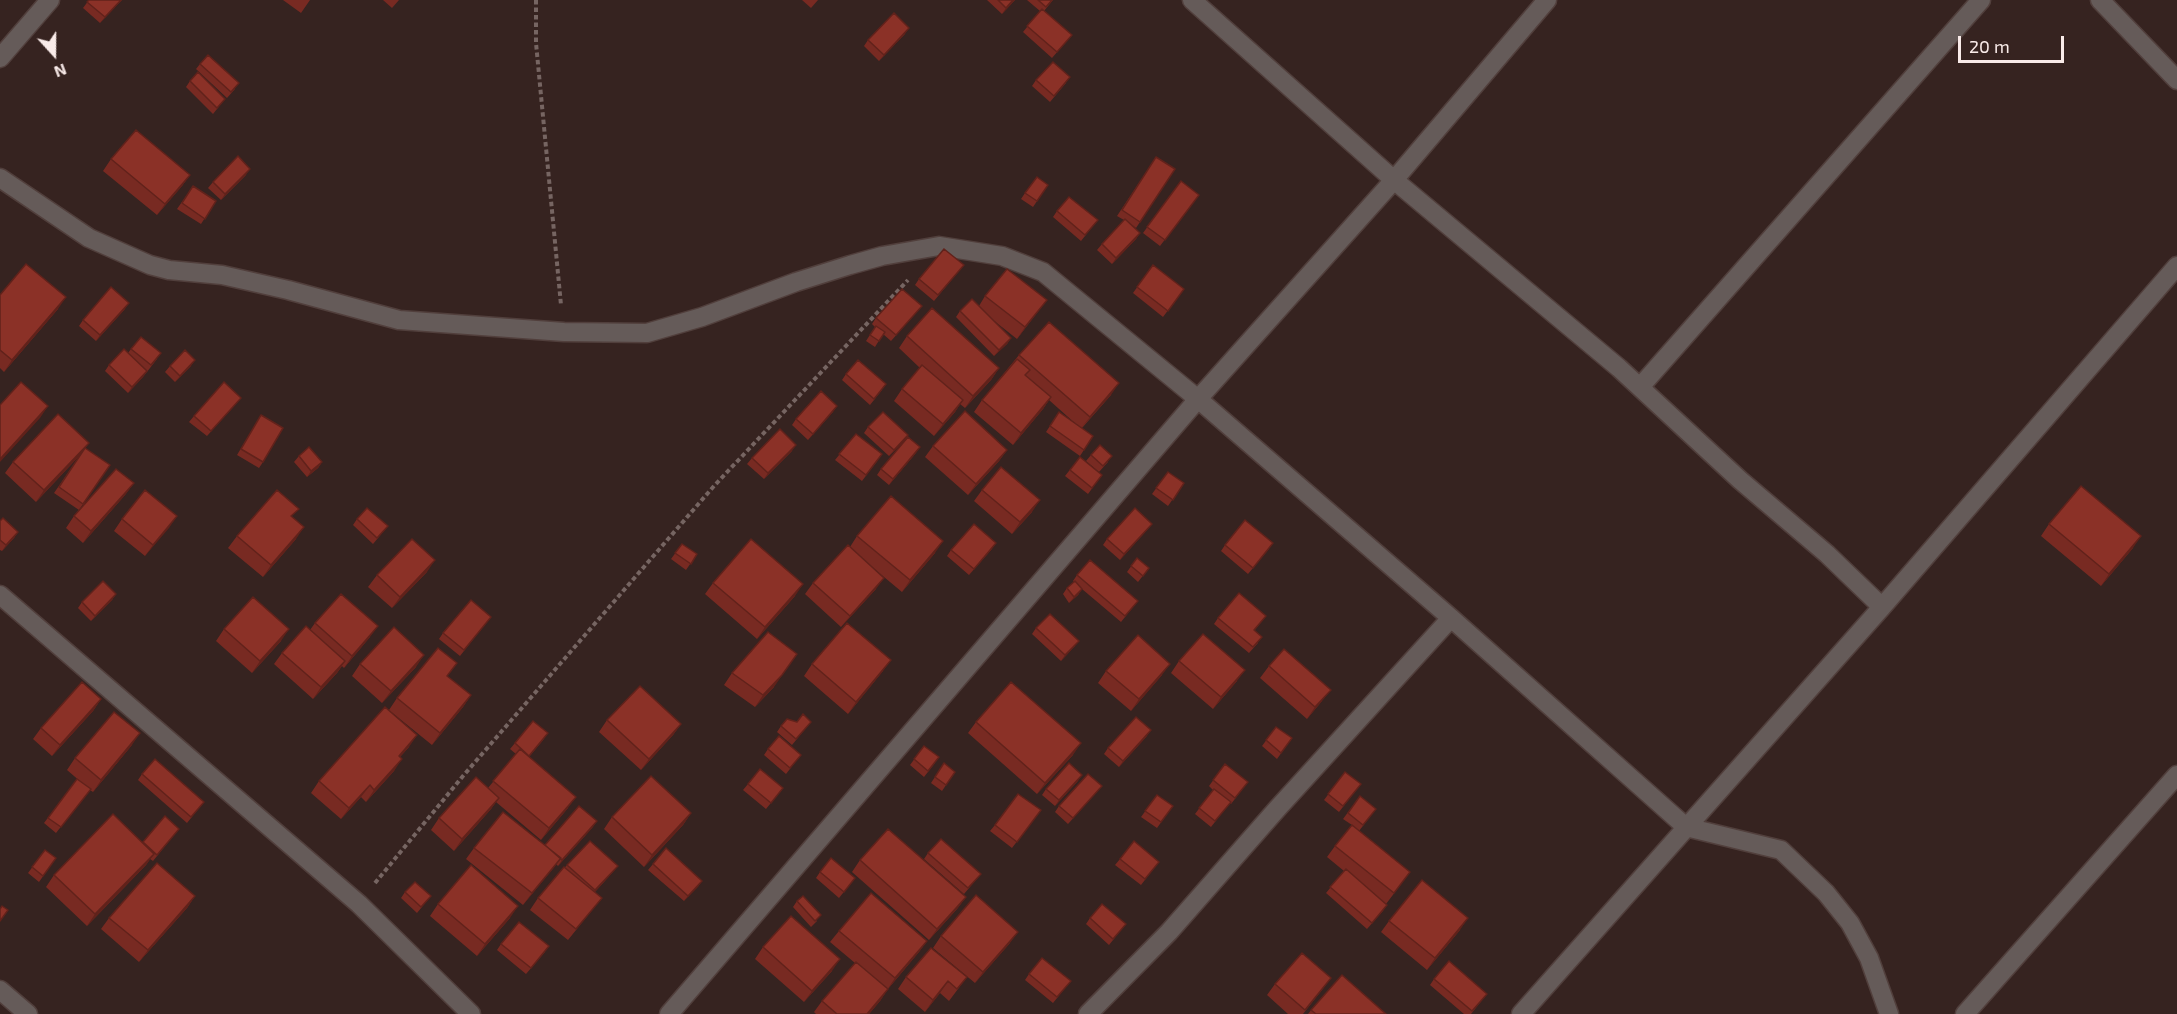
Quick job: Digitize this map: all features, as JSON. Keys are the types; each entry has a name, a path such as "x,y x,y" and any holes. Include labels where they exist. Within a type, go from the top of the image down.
{"street":[{"path":"0,58 50,0"},
{"path":"1192,0 1394,180 1573,328 1740,480 1827,554 1882,607"},
{"path":"669,1014 1198,399 1394,180 1547,0"},
{"path":"1640,387 1981,0"},
{"path":"2100,0 2177,80"},
{"path":"0,178 88,238 150,265 169,270 222,274 399,320 564,333 647,333 702,317 796,282 850,265 882,256 939,246 1002,256 1043,272 1198,399 1451,618 1686,827 1781,850 1826,893 1850,923 1869,958 1889,1014"},
{"path":"1521,1014 1882,607 2177,266"},
{"path":"0,595 359,904 471,1014"},
{"path":"1088,1014 1169,932 1277,809 1451,618"},
{"path":"1965,1014 2177,775"},
{"path":"0,990 28,1014"}],"path":[{"path":"536,0 536,43 564,333"},
{"path":"359,904 463,776 714,486 939,246"}],"building":[{"path":"89,0 121,0 105,17 87,2"},
{"path":"998,0 1013,0 1006,8"},
{"path":"1038,0 1052,0 1046,7"},
{"path":"1042,9 1072,35 1057,52 1027,26"},
{"path":"894,13 909,28 884,55 868,40"},
{"path":"208,55 239,83 231,92 200,64"},
{"path":"1053,62 1070,77 1054,96 1036,80"},
{"path":"198,72 225,99 217,108 190,81"},
{"path":"136,130 190,175 165,204 111,159"},
{"path":"238,156 250,169 225,194 213,182"},
{"path":"1156,157 1175,169 1140,222 1122,210"},
{"path":"1037,177 1048,185 1037,201 1025,193"},
{"path":"1181,181 1199,195 1165,240 1147,227"},
{"path":"193,186 216,201 205,219 182,203"},
{"path":"1069,197 1098,220 1085,235 1057,211"},
{"path":"1125,219 1140,233 1116,258 1102,244"},
{"path":"944,249 964,265 938,295 919,279"},
{"path":"26,264 66,297 12,360 0,350 0,295"},
{"path":"1153,265 1184,289 1168,311 1137,287"},
{"path":"1007,269 1047,300 1025,327 985,296"},
{"path":"111,287 129,303 100,335 83,320"},
{"path":"902,289 922,306 896,335 876,318"},
{"path":"972,299 1011,338 999,350 960,311"},
{"path":"932,308 999,368 973,396 907,336"},
{"path":"1049,322 1119,383 1090,417 1019,355"},
{"path":"876,326 885,332 879,341 870,335"},
{"path":"141,337 161,353 151,365 131,349"},
{"path":"124,349 147,371 132,387 109,365"},
{"path":"185,350 195,360 180,376 170,366"},
{"path":"1017,359 1030,370 1025,375 1051,397 1021,433 982,400"},
{"path":"858,360 886,384 874,399 846,374"},
{"path":"922,365 963,400 943,424 902,389"},
{"path":"21,382 48,406 0,459 0,405"},
{"path":"224,382 241,398 211,431 194,416"},
{"path":"821,391 837,406 813,434 796,419"},
{"path":"965,411 1007,450 976,484 933,446"},
{"path":"883,412 908,435 894,450 868,427"},
{"path":"1059,412 1093,436 1084,450 1050,426"},
{"path":"58,414 89,443 44,490 13,462"},
{"path":"261,415 283,428 263,462 241,449"},
{"path":"780,429 796,445 768,473 752,458"},
{"path":"856,434 882,454 866,475 839,454"},
{"path":"908,437 920,447 893,479 881,469"},
{"path":"1100,445 1112,456 1103,466 1091,455"},
{"path":"309,447 322,462 311,471 299,456"},
{"path":"85,448 110,465 83,504 59,487"},
{"path":"1080,457 1102,475 1092,488 1070,470"},
{"path":"1001,467 1040,500 1020,522 982,490"},
{"path":"116,469 134,483 91,531 74,516"},
{"path":"1168,472 1184,483 1173,500 1156,488"},
{"path":"2081,486 2141,536 2109,574 2049,524"},
{"path":"145,490 177,516 153,545 122,519"},
{"path":"277,490 299,509 291,516 304,527 271,565 237,536"},
{"path":"891,496 943,541 910,580 857,536"},
{"path":"367,508 388,526 377,538 357,519"},
{"path":"1135,508 1152,524 1124,554 1107,539"},
{"path":"3,518 18,532 6,545 0,540 0,521"},
{"path":"1245,520 1273,543 1253,568 1225,545"},
{"path":"974,524 996,543 974,569 951,550"},
{"path":"412,539 435,560 400,597 377,575"},
{"path":"751,539 803,584 765,627 713,583"},
{"path":"682,544 697,554 691,564 675,553"},
{"path":"848,545 884,578 850,616 813,583"},
{"path":"1137,558 1149,568 1143,576 1131,566"},
{"path":"1090,560 1138,601 1125,616 1077,575"},
{"path":"103,581 116,594 95,616 82,602"},
{"path":"1075,581 1082,589 1074,597 1067,588"},
{"path":"1239,593 1266,616 1254,630 1262,637 1253,647 1218,618"},
{"path":"341,594 378,626 352,656 315,623"},
{"path":"253,597 289,629 260,661 224,629"},
{"path":"471,600 491,617 464,650 443,633"},
{"path":"1050,614 1079,641 1065,655 1036,628"},
{"path":"847,623 891,660 856,702 812,664"},
{"path":"306,626 345,661 321,687 282,653"},
{"path":"394,627 424,655 391,691 360,664"},
{"path":"768,632 797,654 782,675 763,695 732,673"},
{"path":"1203,634 1245,670 1221,697 1179,661"},
{"path":"1138,635 1170,664 1139,699 1106,671"},
{"path":"438,648 457,663 447,676 471,695 440,733 397,698"},
{"path":"1284,649 1331,690 1315,707 1269,666"},
{"path":"82,682 101,699 60,745 41,728"},
{"path":"1011,682 1081,743 1045,783 976,722"},
{"path":"640,686 681,724 649,759 607,720"},
{"path":"385,707 417,735 399,756 402,759 374,790 370,785 349,808 319,781"},
{"path":"114,712 140,733 101,780 75,758"},
{"path":"803,714 811,722 796,739 781,726 787,719 797,722"},
{"path":"1136,717 1151,730 1123,761 1108,748"},
{"path":"533,721 548,733 529,756 515,743"},
{"path":"1276,727 1292,738 1281,753 1266,740"},
{"path":"779,736 801,755 790,768 768,749"},
{"path":"924,746 939,757 928,771 914,759"},
{"path":"520,749 576,797 549,828 493,781"},
{"path":"155,759 204,802 191,817 142,774"},
{"path":"944,763 955,772 946,785 935,777"},
{"path":"1069,763 1082,775 1059,800 1046,789"},
{"path":"1225,764 1248,782 1235,798 1213,780"},
{"path":"760,769 783,788 771,803 748,784"},
{"path":"1345,772 1361,784 1343,806 1328,794"},
{"path":"1088,774 1102,786 1073,818 1059,806"},
{"path":"651,776 691,813 652,855 612,817"},
{"path":"476,777 499,798 462,839 439,818"},
{"path":"77,779 91,789 61,827 48,818"},
{"path":"1214,789 1231,802 1215,821 1199,808"},
{"path":"1018,794 1041,810 1017,842 995,825"},
{"path":"1157,795 1173,806 1161,822 1145,811"},
{"path":"1360,796 1376,809 1363,825 1348,813"},
{"path":"579,806 597,821 562,860 545,845"},
{"path":"503,812 561,858 532,893 474,848"},
{"path":"113,814 154,854 95,914 54,875"},
{"path":"165,816 179,829 157,855 143,842"},
{"path":"1352,825 1410,872 1394,893 1335,846"},
{"path":"888,829 966,897 937,929 860,860"},
{"path":"941,839 981,874 968,888 928,853"},
{"path":"590,841 618,866 595,890 567,865"},
{"path":"1134,841 1159,862 1145,879 1120,859"},
{"path":"666,848 702,881 688,896 653,864"},
{"path":"45,850 56,858 43,876 32,867"},
{"path":"831,858 855,878 844,892 820,872"},
{"path":"157,863 195,896 148,950 109,918"},
{"path":"471,865 518,906 485,944 438,904"},
{"path":"564,867 602,898 576,929 538,898"},
{"path":"1346,869 1387,905 1372,923 1330,887"},
{"path":"1422,880 1468,918 1435,958 1389,921"},
{"path":"415,882 431,896 421,907 405,892"},
{"path":"871,893 927,941 895,978 839,931"},
{"path":"976,895 1018,932 983,972 941,936"},
{"path":"803,896 821,915 815,921 797,901"},
{"path":"1102,904 1126,924 1113,939 1090,918"},
{"path":"2,906 8,910 0,921 0,909"},
{"path":"791,916 840,959 812,991 763,947"},
{"path":"519,922 549,946 531,968 501,944"},
{"path":"931,948 967,977 957,989 948,981 933,1000 906,977"},
{"path":"1302,953 1331,978 1305,1010 1275,984"},
{"path":"1042,958 1071,981 1057,997 1029,974"},
{"path":"1449,961 1487,994 1472,1011 1434,979"},
{"path":"856,962 888,989 867,1014 837,1014 822,1001"},
{"path":"1342,975 1386,1014 1316,1014 1311,1010"}]}
